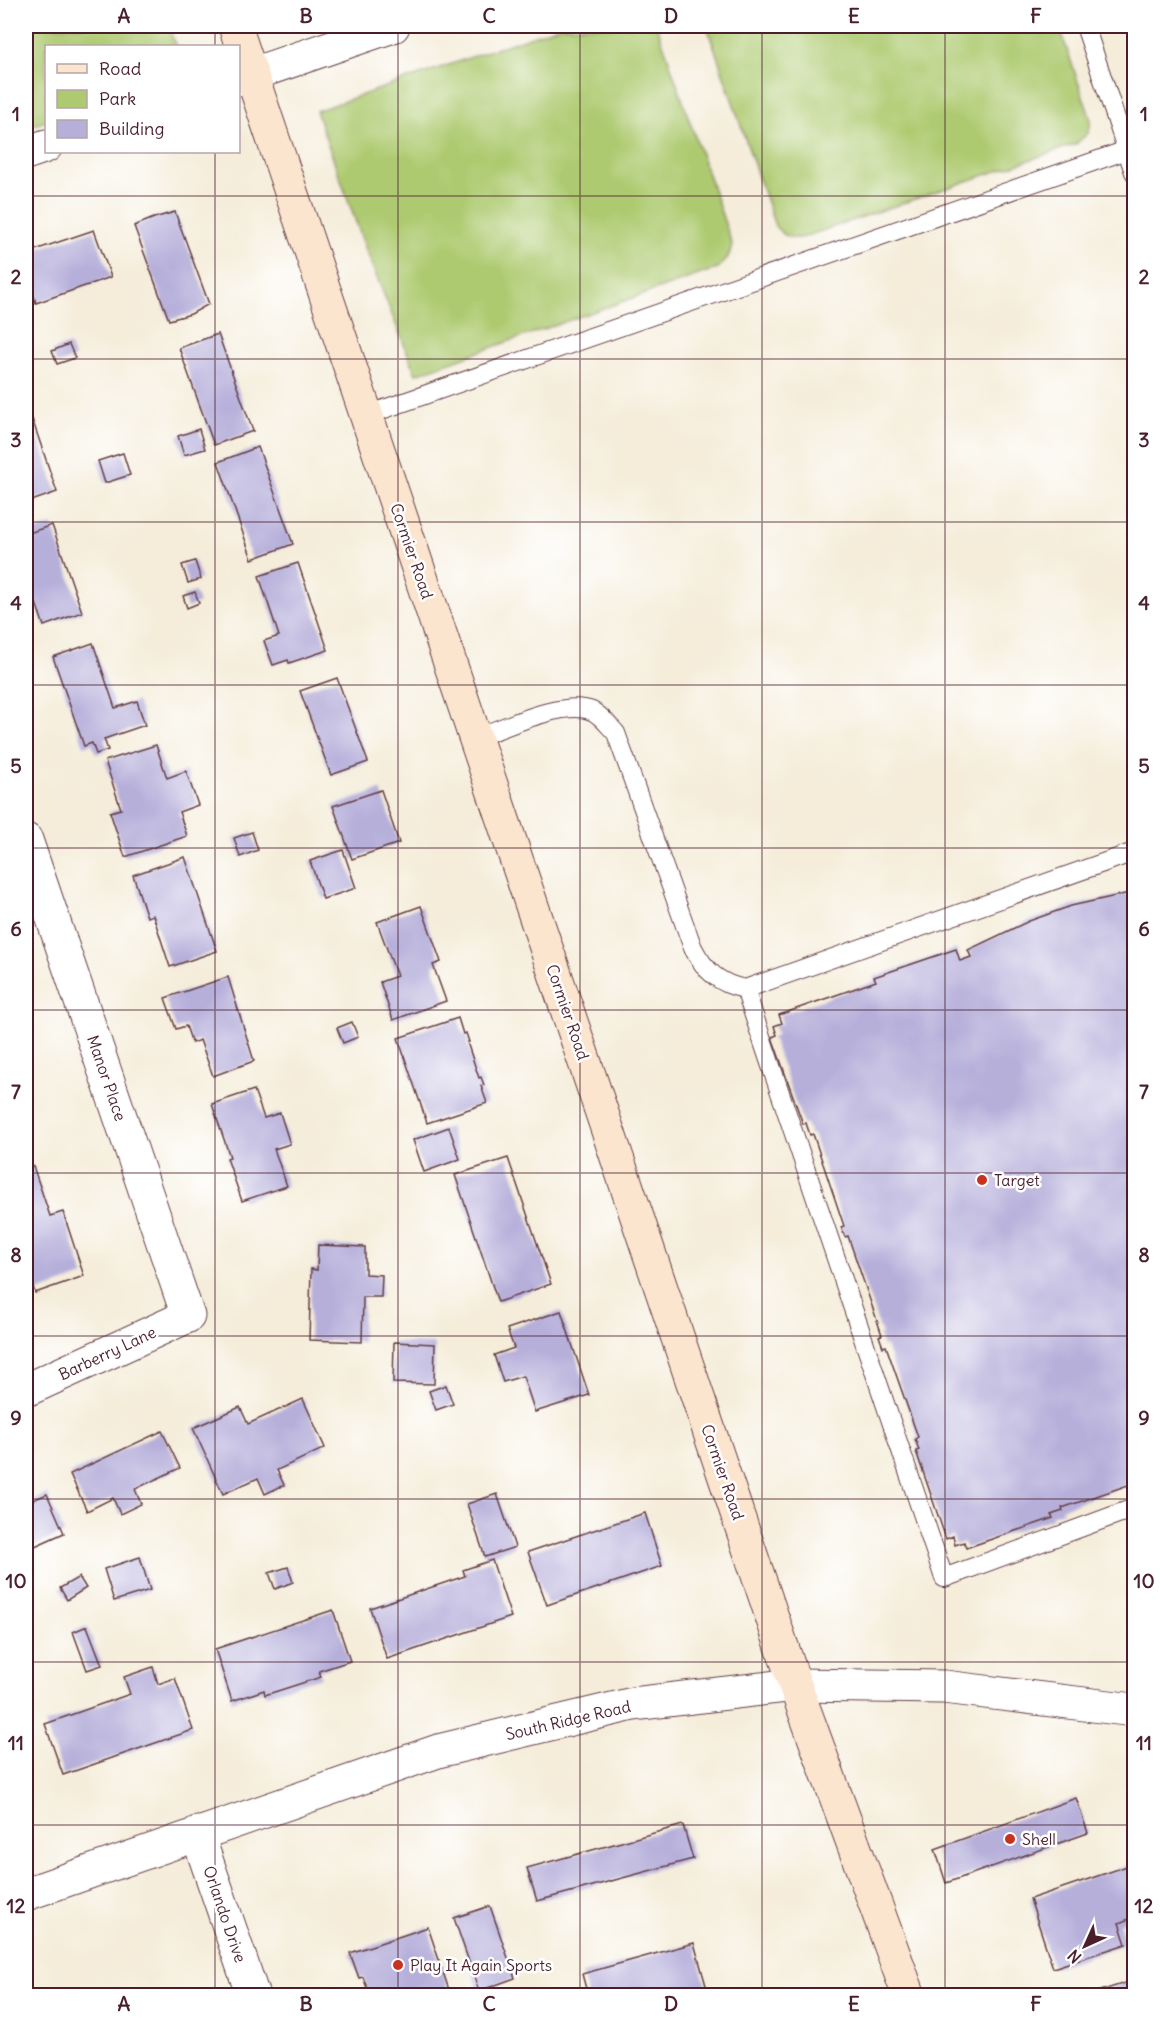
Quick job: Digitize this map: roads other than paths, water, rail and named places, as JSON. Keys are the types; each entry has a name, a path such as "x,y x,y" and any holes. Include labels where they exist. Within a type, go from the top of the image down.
{"street":[{"name":"Cormier Road","path":"235,26 239,45"},
{"path":"245,77 393,26"},
{"name":"Cormier Road","path":"240,52 245,77 367,415 795,1685 909,1995"},
{"path":"26,153 45,146"},
{"name":"Manor Place","path":"26,840 188,1316"},
{"name":"Barberry Lane","path":"26,1390 188,1316"},
{"name":"South Ridge Road","path":"26,1894 438,1751 633,1704 795,1685 944,1687 1134,1710"},
{"name":"Orlando Drive","path":"197,1833 253,1995"}],"lane":[{"path":"1085,26 1134,172"},
{"path":"367,415 1127,150"},
{"path":"475,738 554,711 580,707 595,712 616,733 693,948 701,964 729,986 745,989 1134,852"},
{"path":"745,989 944,1578 1134,1508"}],"place":[{"name":"Target","path":"982,1180"},
{"name":"Shell","path":"1010,1839"},
{"name":"Play It Again Sports","path":"398,1965"}]}
